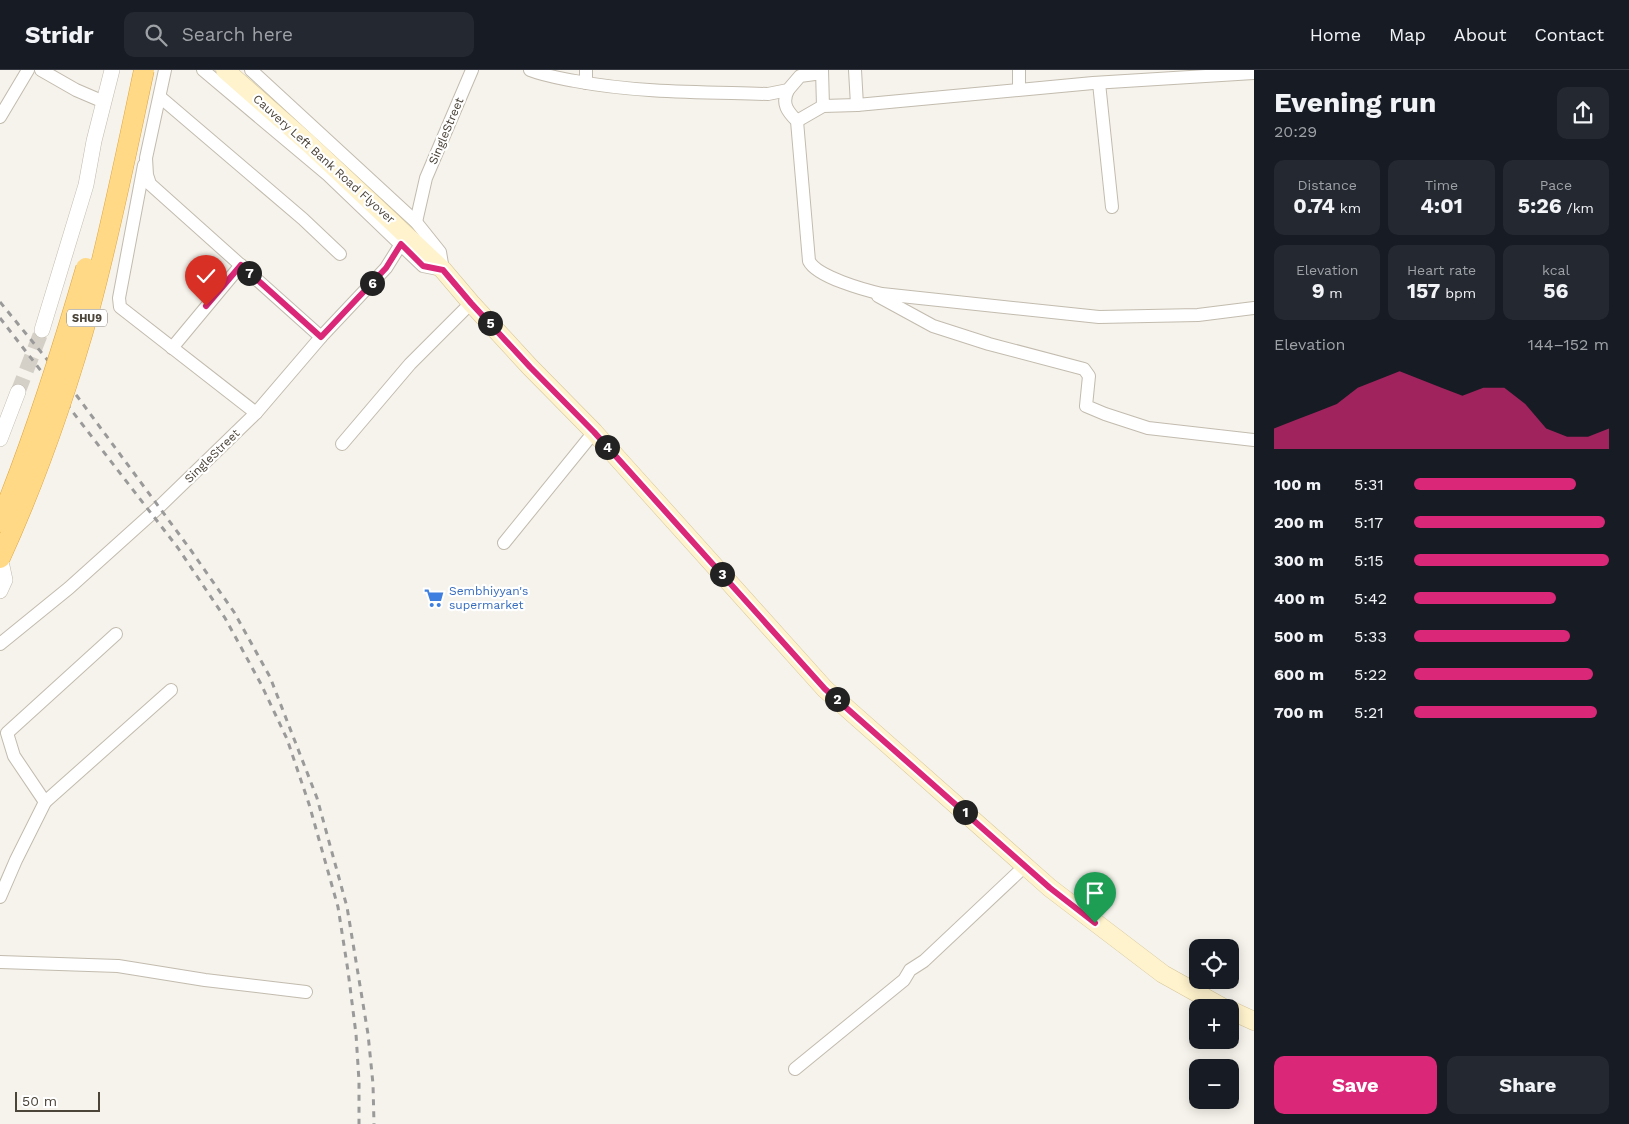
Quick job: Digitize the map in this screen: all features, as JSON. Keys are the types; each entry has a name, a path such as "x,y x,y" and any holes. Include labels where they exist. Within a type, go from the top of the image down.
{"highway":[{"name":"SHU9","path":"0,522 36,431 62,352 87,266 132,70"},
{"name":"SHU9","path":"0,558 33,483 74,361 110,225 144,70"}],"main road":[{"name":"Cauvery Left Bank Road Flyover","path":"225,70 308,143 443,270 530,367 594,432 825,689 1050,888 1141,958 1208,999"},
{"path":"1239,1014 1254,1021"}],"street":[{"path":"0,117 28,70"},
{"path":"41,70 76,90 104,102"},
{"path":"42,330 86,185 94,141 112,70"},
{"path":"165,70 140,178 118,302 125,311 256,413"},
{"path":"204,70 328,175 423,266 443,270 440,252 416,222 251,70"},
{"name":"SingleStreet","path":"416,222 426,178 472,70"},
{"path":"530,70 542,75 586,83 637,89 768,94 788,90"},
{"path":"586,70 586,83"},
{"path":"856,70 857,105"},
{"path":"1019,70 1019,89"},
{"path":"823,106 822,72 800,76 786,95 787,111 797,121 809,261 812,266 822,272 850,285 882,294 1099,317 1198,315 1254,308"},
{"path":"797,121 823,106 857,105 1019,89 1254,73"},
{"path":"1098,83 1112,207"},
{"path":"160,97 303,219 340,254"},
{"path":"146,158 147,175 153,187 321,337"},
{"name":"SingleStreet","path":"0,644 69,588 158,507 256,413 321,337 386,268 401,244"},
{"path":"172,348 241,265"},
{"path":"867,290 933,326 988,344 1084,369 1089,379 1086,406 1105,414 1148,428 1254,440"},
{"path":"342,444 410,364 471,303"},
{"path":"0,439 18,392"},
{"path":"504,543 594,432"},
{"path":"0,564 5,580 0,591"},
{"path":"45,802 14,756 7,733 116,634"},
{"path":"0,897 45,802 171,690"},
{"path":"795,1068 904,980 910,970 924,961 1025,866"},
{"path":"0,962 118,966 205,980 306,992"}],"tunnel":[{"path":"18,392 42,330"}],"railway":[{"path":"0,302 77,396 190,549 234,612 270,677 317,798 347,907 368,1034 373,1084 374,1124"},
{"path":"0,318 178,548 225,618 261,684 287,739 309,804 338,907 356,1034 359,1124"}],"place":[{"name":"Sembhiyyan's supermarket","path":"434,598"}],"route":[{"path":"206,306 241,265 321,337 386,268 401,244 423,266 443,270 530,367 594,432 825,689 1050,888 1095,923"}]}
